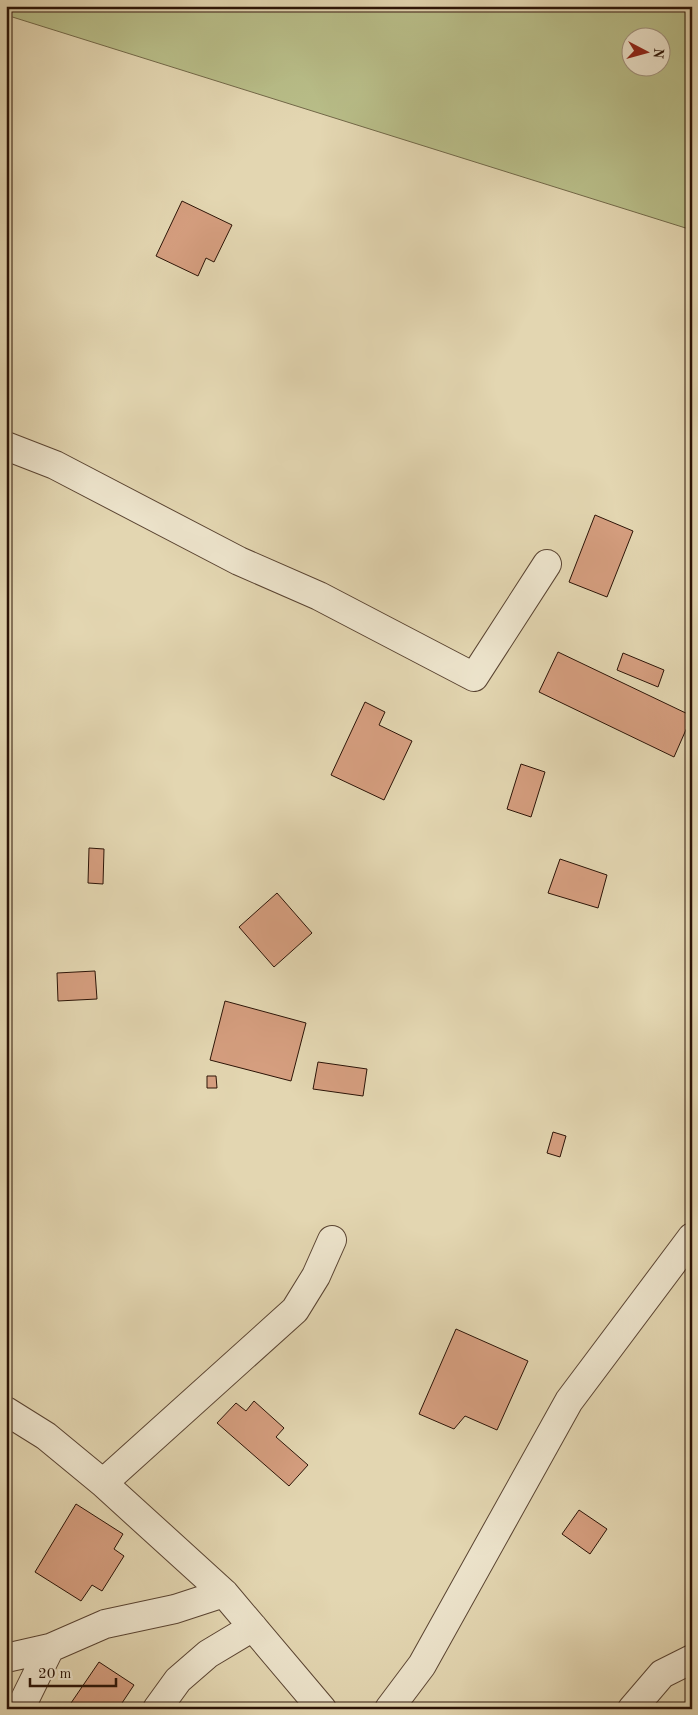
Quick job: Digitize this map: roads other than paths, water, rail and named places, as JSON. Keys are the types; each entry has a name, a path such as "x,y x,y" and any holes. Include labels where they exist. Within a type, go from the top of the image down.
{"street":[{"path":"6,446 55,465 239,561 319,596 474,677 547,564"},
{"path":"389,1709 422,1665 569,1401 692,1237"},
{"path":"103,1483 295,1310 316,1276 332,1240"},
{"path":"6,1411 46,1436 103,1483 224,1594 322,1709"},
{"path":"6,1658 50,1648 105,1624 175,1609 224,1594"},
{"path":"157,1709 178,1680 208,1654 253,1627"},
{"path":"20,1709 50,1648"},
{"path":"632,1709 662,1674 692,1659"}]}
